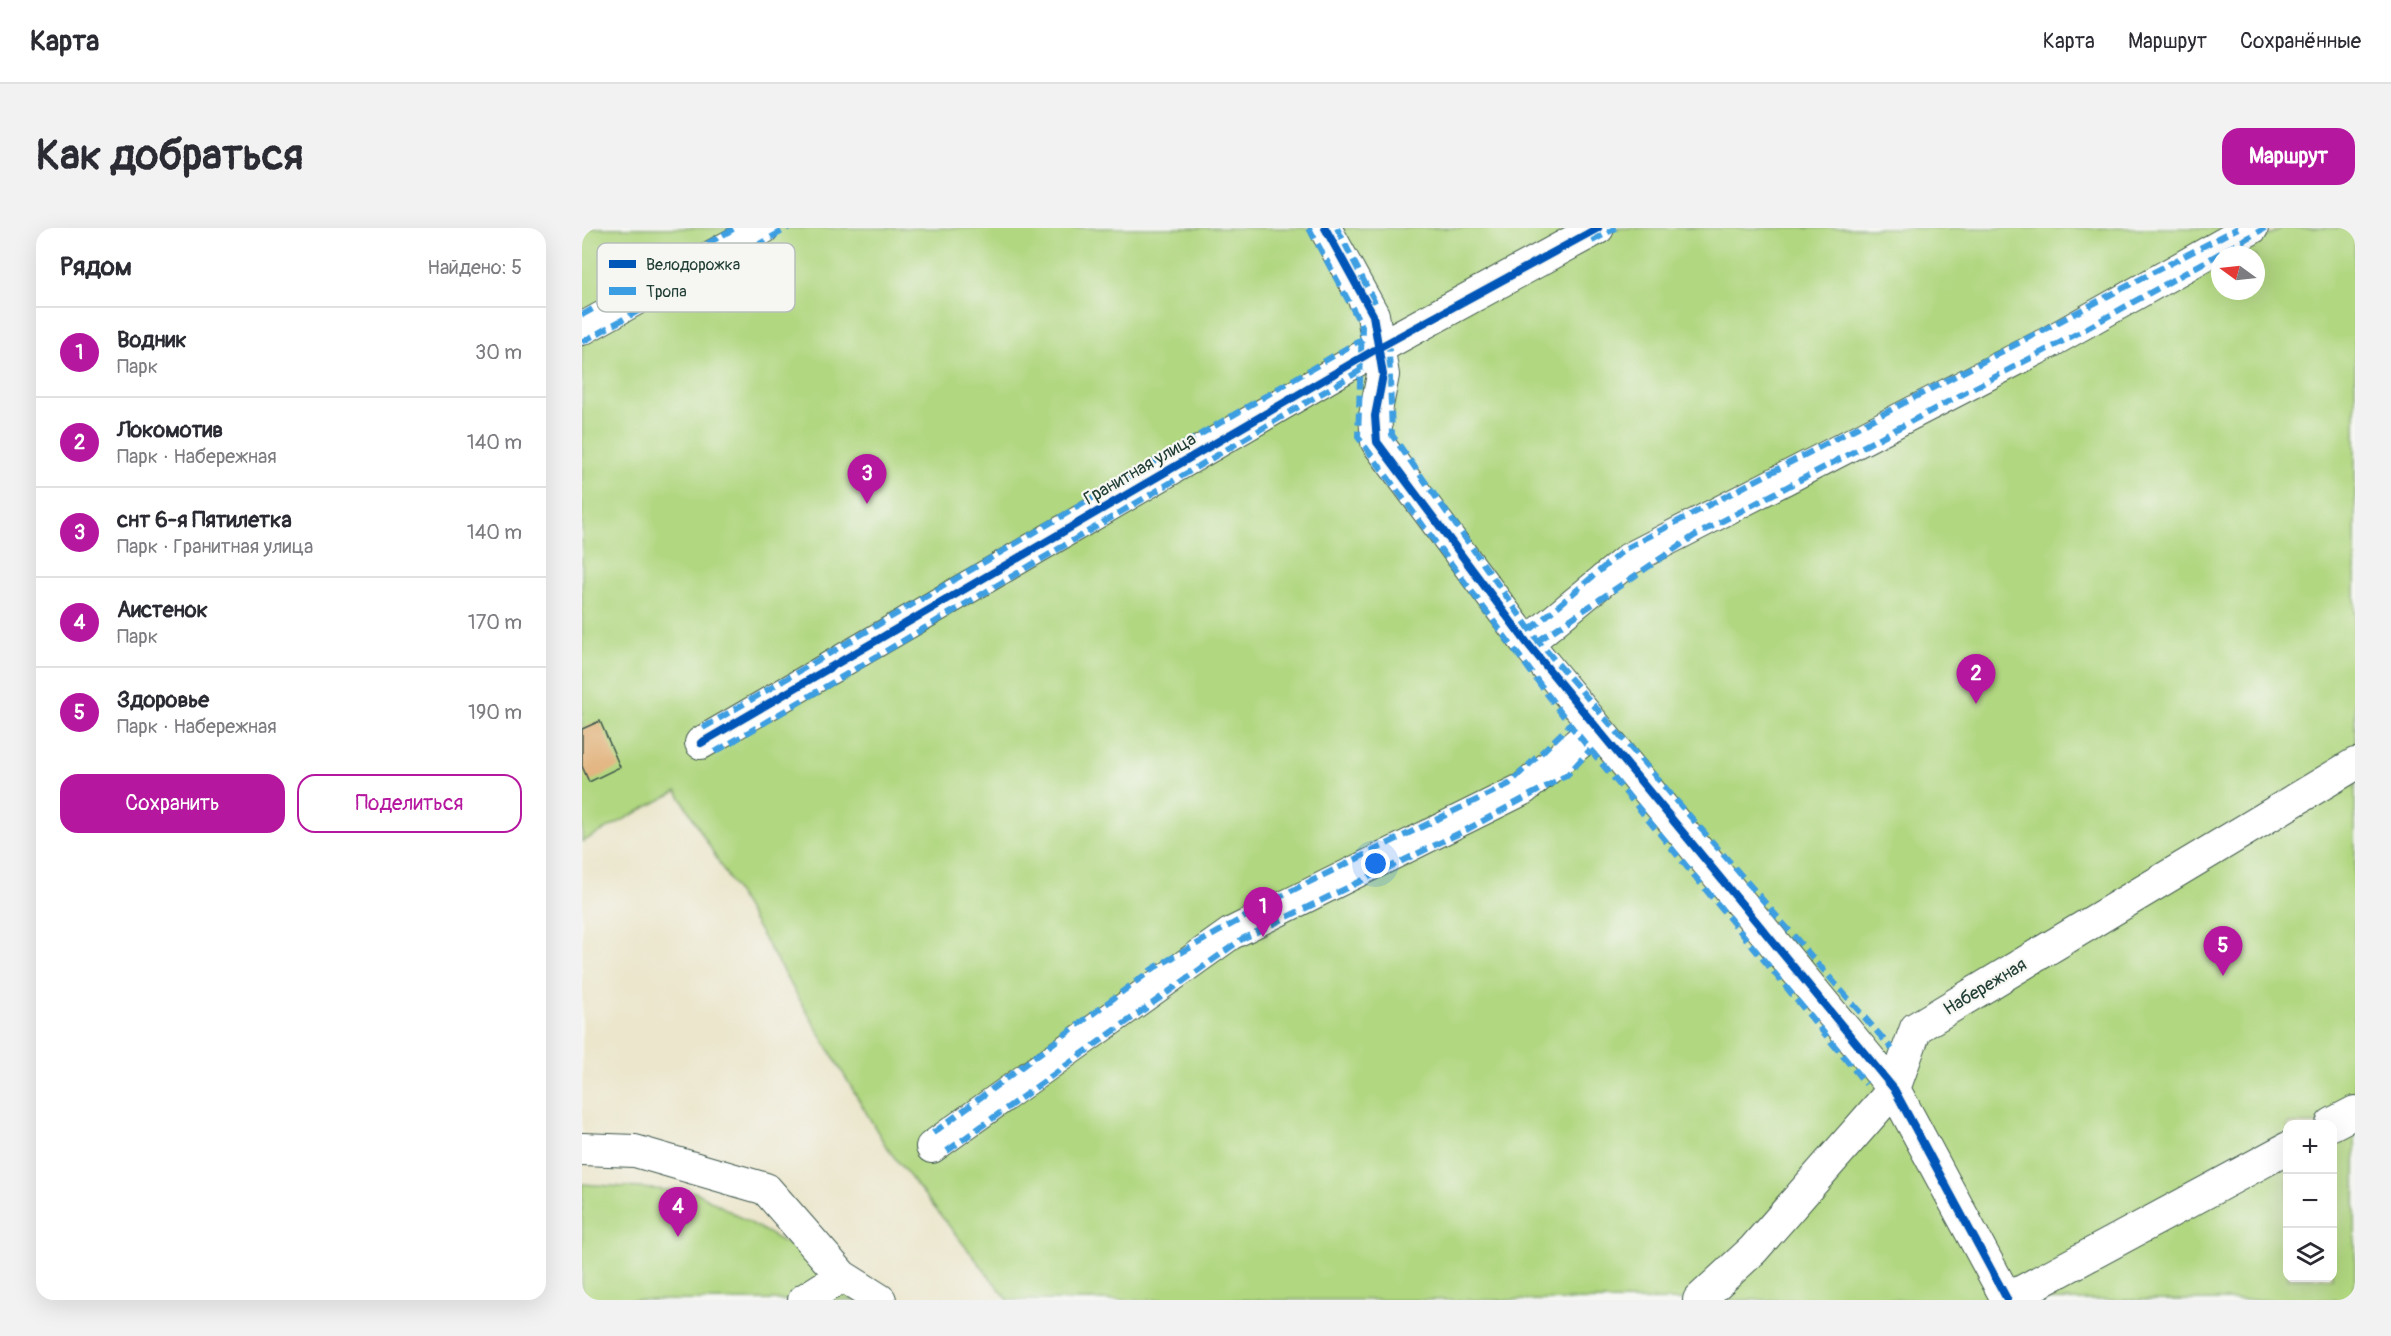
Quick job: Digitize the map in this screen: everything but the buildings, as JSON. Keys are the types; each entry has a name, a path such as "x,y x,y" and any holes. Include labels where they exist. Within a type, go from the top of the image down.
{"street":[{"path":"736,243 763,228"},
{"path":"1325,228 1373,315 1383,375 1375,416 1377,442 1527,643 1894,1089 2007,1300 2283,1151"},
{"name":"Гранитная улица","path":"701,743 1378,348 1598,228"},
{"path":"1527,643 1629,559 2048,344 2252,228"},
{"path":"582,329 612,312"},
{"path":"932,1147 1230,934 1523,789 1596,728"},
{"name":"Набережная","path":"1699,1300 1753,1250 1894,1089 1916,1029 2355,764"},
{"path":"2337,1122 2355,1112"},
{"path":"582,1149 635,1150 766,1189 842,1276 880,1300"},
{"path":"804,1300 842,1276"}],"green space":[{"path":"582,228 2239,228 2250,246 2282,228 2355,228 2355,1300 1008,1300 887,1148 677,791 582,842"},
{"path":"582,1184 696,1192 852,1281 880,1300 582,1300"}],"marked path":[{"path":"709,243 735,228"},
{"path":"761,243 788,228"},
{"path":"1309,228 1362,326 1358,437 1570,725 1866,1084"},
{"path":"1337,228 1376,305"},
{"path":"1592,241 1616,228"},
{"path":"1530,630 1625,549 2238,228"},
{"path":"1538,641 1694,536 2082,331 2265,228"},
{"path":"582,315 597,306"},
{"path":"582,342 636,312"},
{"path":"703,728 1362,339"},
{"path":"1386,340 1389,350 1392,435 1538,641 1892,1049"},
{"path":"715,752 1361,370"},
{"path":"933,1133 1154,968 1289,892 1509,784 1570,725"},
{"path":"947,1151 1242,939 1466,830 1567,775 1590,750"}],"cycle path":[{"path":"1325,228 1373,315 1383,375 1375,416 1377,442 1527,643 1894,1089 2007,1299"},
{"path":"701,743 1378,348 1598,228"}],"place":[{"name":"снт 6-я Пятилетка","path":"867,504"},
{"name":"Локомотив","path":"1976,704"},
{"name":"Водник","path":"1263,937"},
{"name":"Здоровье","path":"2223,976"},
{"name":"Аистенок","path":"678,1237"}]}
